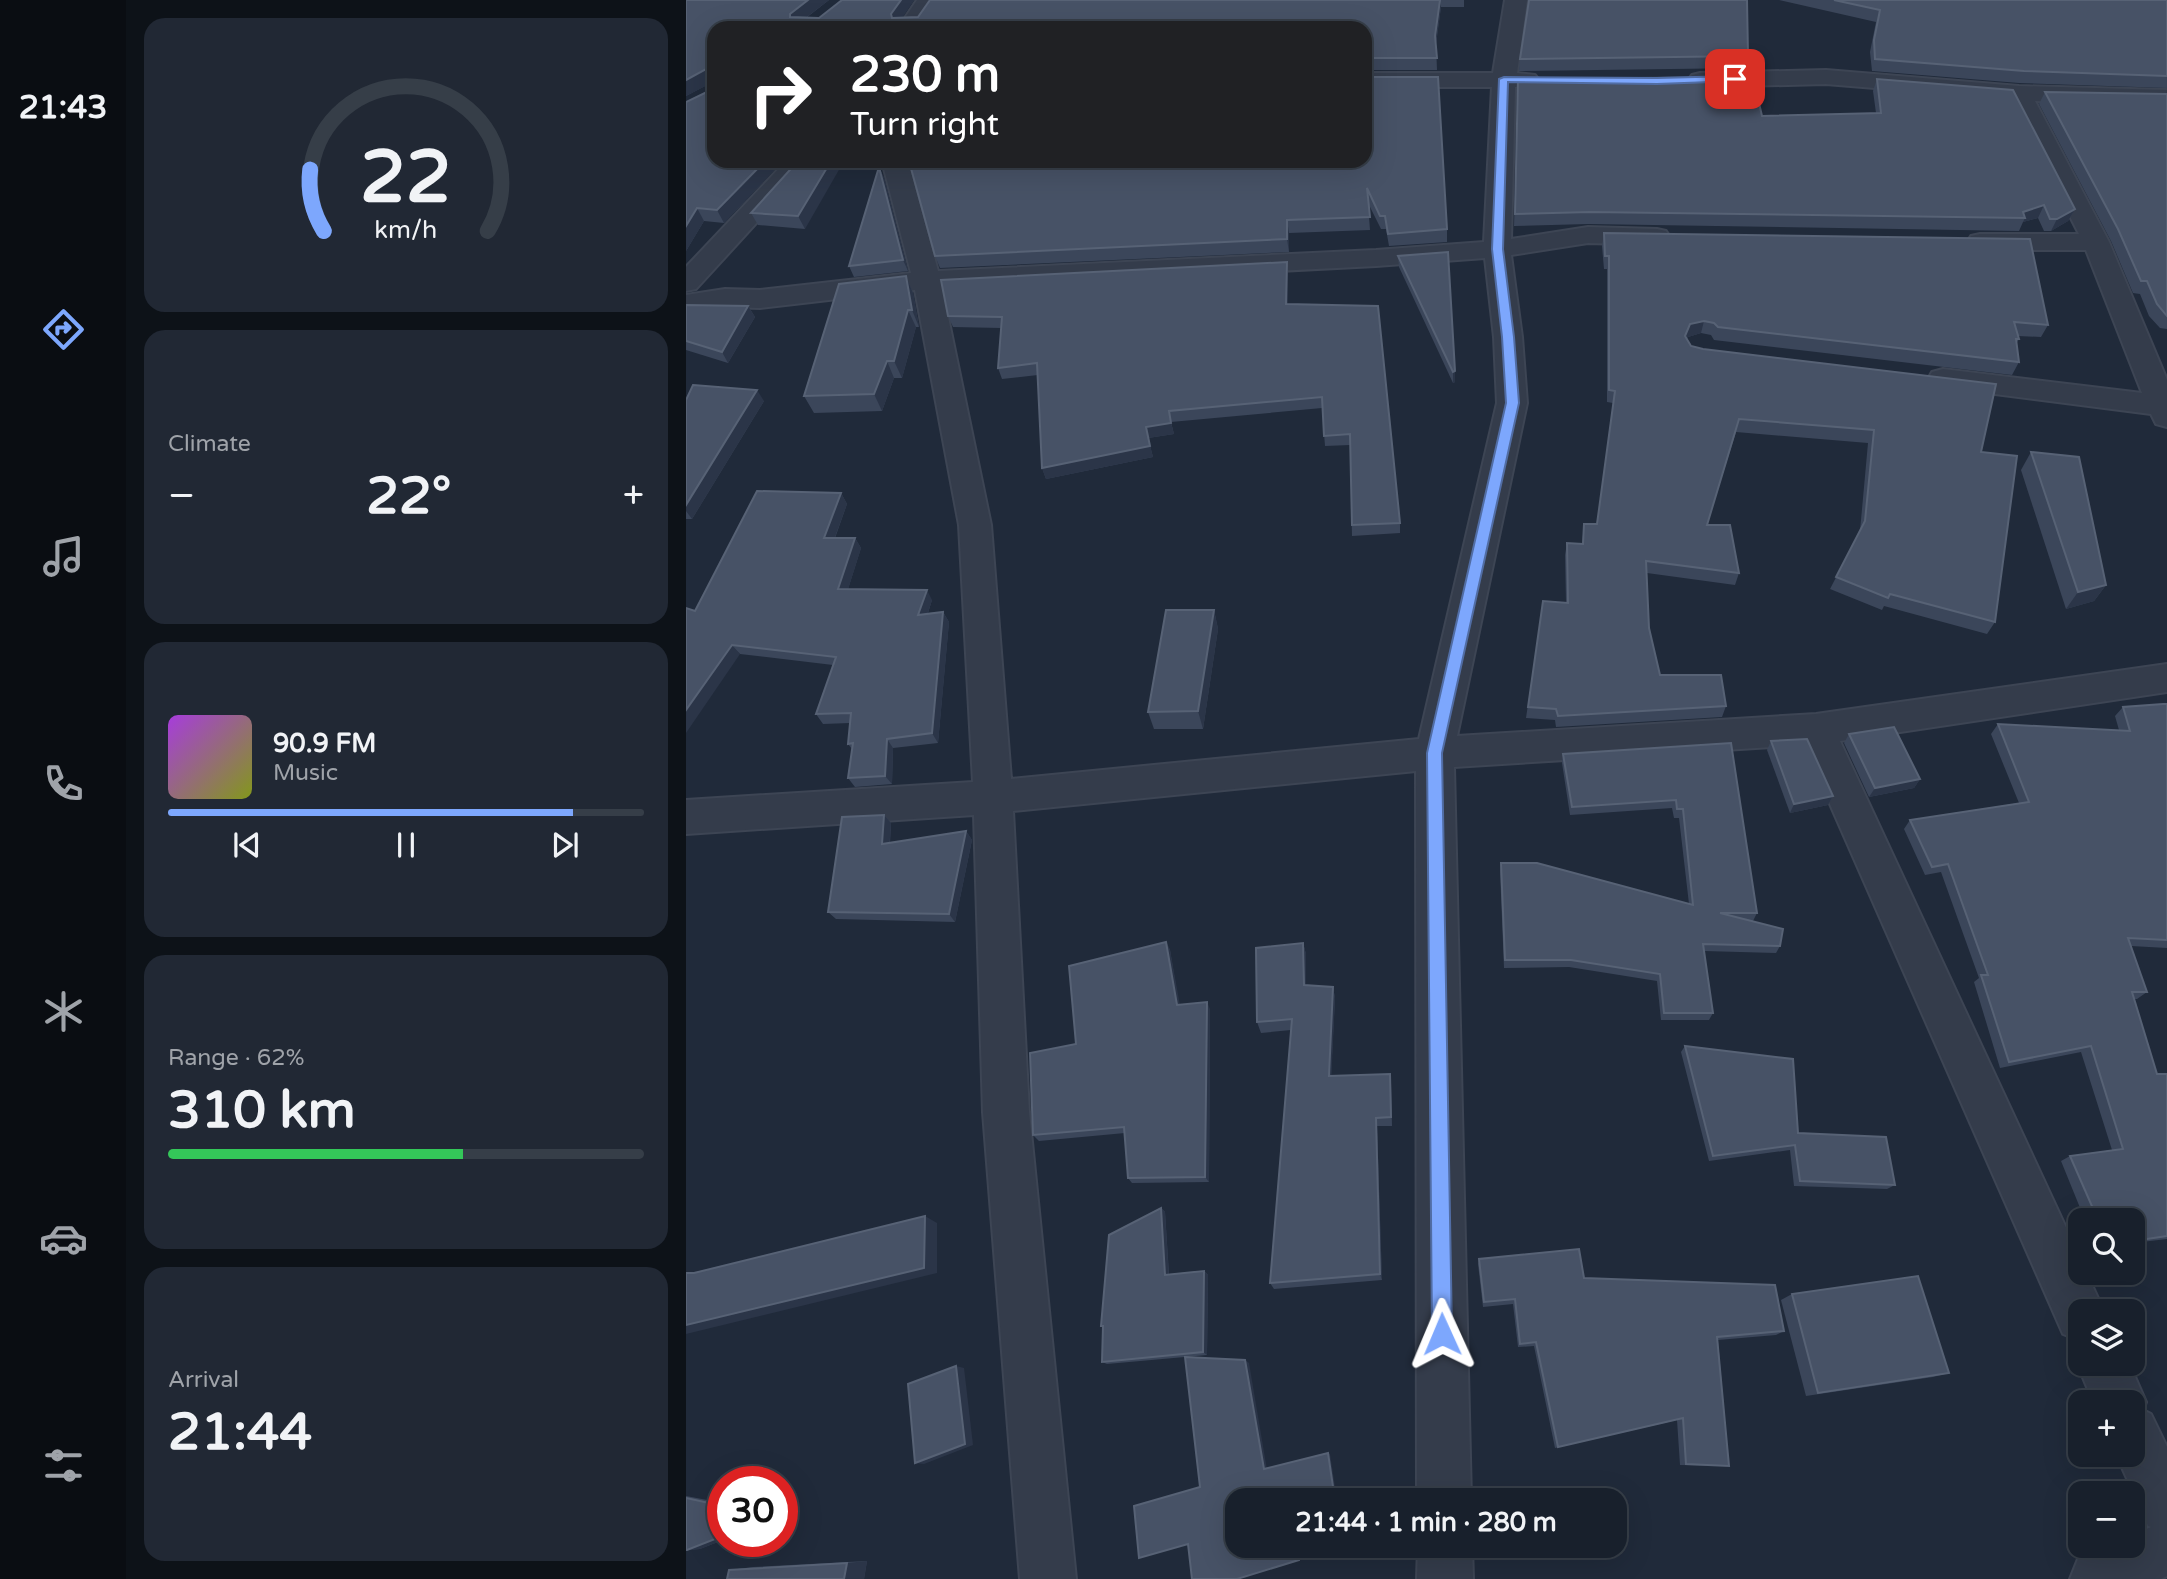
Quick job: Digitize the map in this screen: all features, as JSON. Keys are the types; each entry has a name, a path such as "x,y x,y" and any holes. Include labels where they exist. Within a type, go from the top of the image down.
{"street":[{"path":"914,21 928,0"},
{"path":"1444,1488 1435,753 1513,403 1497,249 1504,79 1516,0"},
{"path":"1683,80 1826,77 2019,93 2167,97"},
{"path":"1372,80 1545,80"},
{"path":"1917,376 2163,411 2096,242 2019,93"},
{"path":"686,282 793,168"},
{"path":"897,168 927,280 975,525 993,797 1006,1112 1048,1579"},
{"path":"686,304 725,298 760,299 927,280 1376,258 1497,249 1588,235 1685,237"},
{"path":"1949,242 2096,242"},
{"path":"686,817 993,797 1435,753 1816,729 2167,678"},
{"path":"1816,729 2073,1299"},
{"path":"2145,1458 2167,1507"},
{"path":"2098,1579 2167,1548"},
{"path":"1445,1558 1445,1579"}],"building":[{"path":"686,0 808,0 790,14 790,17 819,18 842,0 901,0 891,14 892,18 918,17 930,0 1440,0 1435,36 1437,58 1372,58 1372,21 707,21 707,69 686,80"},
{"path":"1529,0 1747,0 1748,56 1520,59"},
{"path":"1834,0 2167,0 2167,76 2024,71 1875,59 1874,40 1880,10"},
{"path":"1372,77 1438,77 1447,229 1388,234 1385,216 1380,216 1367,188 1370,217 1287,220 1287,239 935,256 911,168 1372,168"},
{"path":"1753,77 1762,116 1881,113 1877,79 2013,90 2075,209 2057,219 2050,219 2044,205 2023,212 2025,218 1590,212 1515,214 1518,79"},
{"path":"707,92 707,168 758,168 717,210 697,208 686,226 686,102"},
{"path":"2045,92 2167,94 2167,316 2157,304 2147,281 2141,281 2118,229"},
{"path":"792,168 827,168 798,216 751,213"},
{"path":"879,168 879,168 903,260 849,266"},
{"path":"1604,233 2030,239 2048,325 2014,322 2019,339 2016,339 2019,362 1718,327 1714,323 1704,321 1690,324 1685,336 1691,346 1703,349 1996,384 1981,452 2017,456 1995,622 1890,594 1888,598 1836,577 1865,521 1874,430 1739,419 1707,525 1730,525 1739,573 1646,561 1649,628 1660,675 1721,675 1726,706 1558,716 1556,709 1528,707 1543,601 1568,603 1567,543 1583,544 1584,524 1597,524 1615,391 1609,390 1609,256 1605,256"},
{"path":"1448,252 1455,371 1453,372 1398,256"},
{"path":"1287,262 1286,304 1378,306 1400,523 1352,525 1350,434 1324,436 1322,397 1169,411 1171,423 1146,427 1150,446 1042,468 1037,363 998,368 1002,317 948,316 941,280"},
{"path":"906,276 912,310 908,310 894,361 887,361 874,394 804,396 839,284"},
{"path":"686,305 748,306 722,352 686,341"},
{"path":"693,385 757,390 686,505 686,400"},
{"path":"2031,452 2079,457 2106,585 2078,592"},
{"path":"757,491 841,493 824,538 855,538 838,589 927,590 918,615 943,612 932,733 887,739 885,776 848,778 853,743 848,744 851,713 816,714 836,657 732,645 686,710 686,608 695,611"},
{"path":"1166,610 1214,610 1198,711 1148,712"},
{"path":"2167,704 2167,940 2128,938 2147,992 2132,992 2157,1074 2167,1074 2167,1236 2145,1239 2145,1208 2093,1208 2070,1156 2123,1149 2091,1046 2009,1062 1981,975 1988,975 1948,864 1932,867 1910,820 2029,802 1998,724 2130,731 2123,707"},
{"path":"1894,727 1920,779 1875,788 1849,734"},
{"path":"1807,739 1833,796 1794,804 1771,741"},
{"path":"1731,743 1757,913 1720,913 1783,929 1780,946 1703,944 1713,1013 1664,1013 1660,974 1571,960 1505,960 1501,863 1537,863 1693,905 1683,809 1677,809 1676,800 1572,807 1563,754"},
{"path":"884,815 882,844 966,831 949,914 828,912 842,817"},
{"path":"1166,942 1177,1005 1207,1002 1205,1177 1128,1178 1124,1127 1033,1135 1030,1053 1076,1044 1069,966"},
{"path":"1303,943 1304,985 1333,987 1329,1076 1390,1074 1391,1117 1376,1118 1380,1274 1270,1283 1292,1019 1257,1022 1256,948"},
{"path":"1685,1046 1793,1059 1798,1133 1886,1137 1895,1185 1800,1181 1795,1145 1713,1156"},
{"path":"1161,1208 1165,1275 1204,1271 1203,1352 1102,1362 1101,1326 1109,1235"},
{"path":"925,1216 924,1268 686,1325 686,1273"},
{"path":"1579,1249 1584,1278 1775,1285 1784,1331 1717,1337 1729,1466 1686,1464 1683,1418 1558,1447 1536,1342 1520,1344 1515,1299 1484,1302 1479,1259"},
{"path":"1918,1276 1949,1373 1818,1393 1792,1294"},
{"path":"1185,1357 1245,1360 1264,1469 1328,1453 1333,1488 1225,1488 1225,1558 1299,1560 1237,1579 1192,1579 1188,1544 1139,1558 1134,1506 1200,1487"},
{"path":"956,1366 965,1444 915,1463 908,1384"},
{"path":"686,1498 707,1503 707,1542 686,1550"},
{"path":"847,1563 844,1579 727,1579 729,1570"}],"route":[{"path":"1442,1334 1435,753 1513,403 1497,249 1504,79 1735,79"}]}
